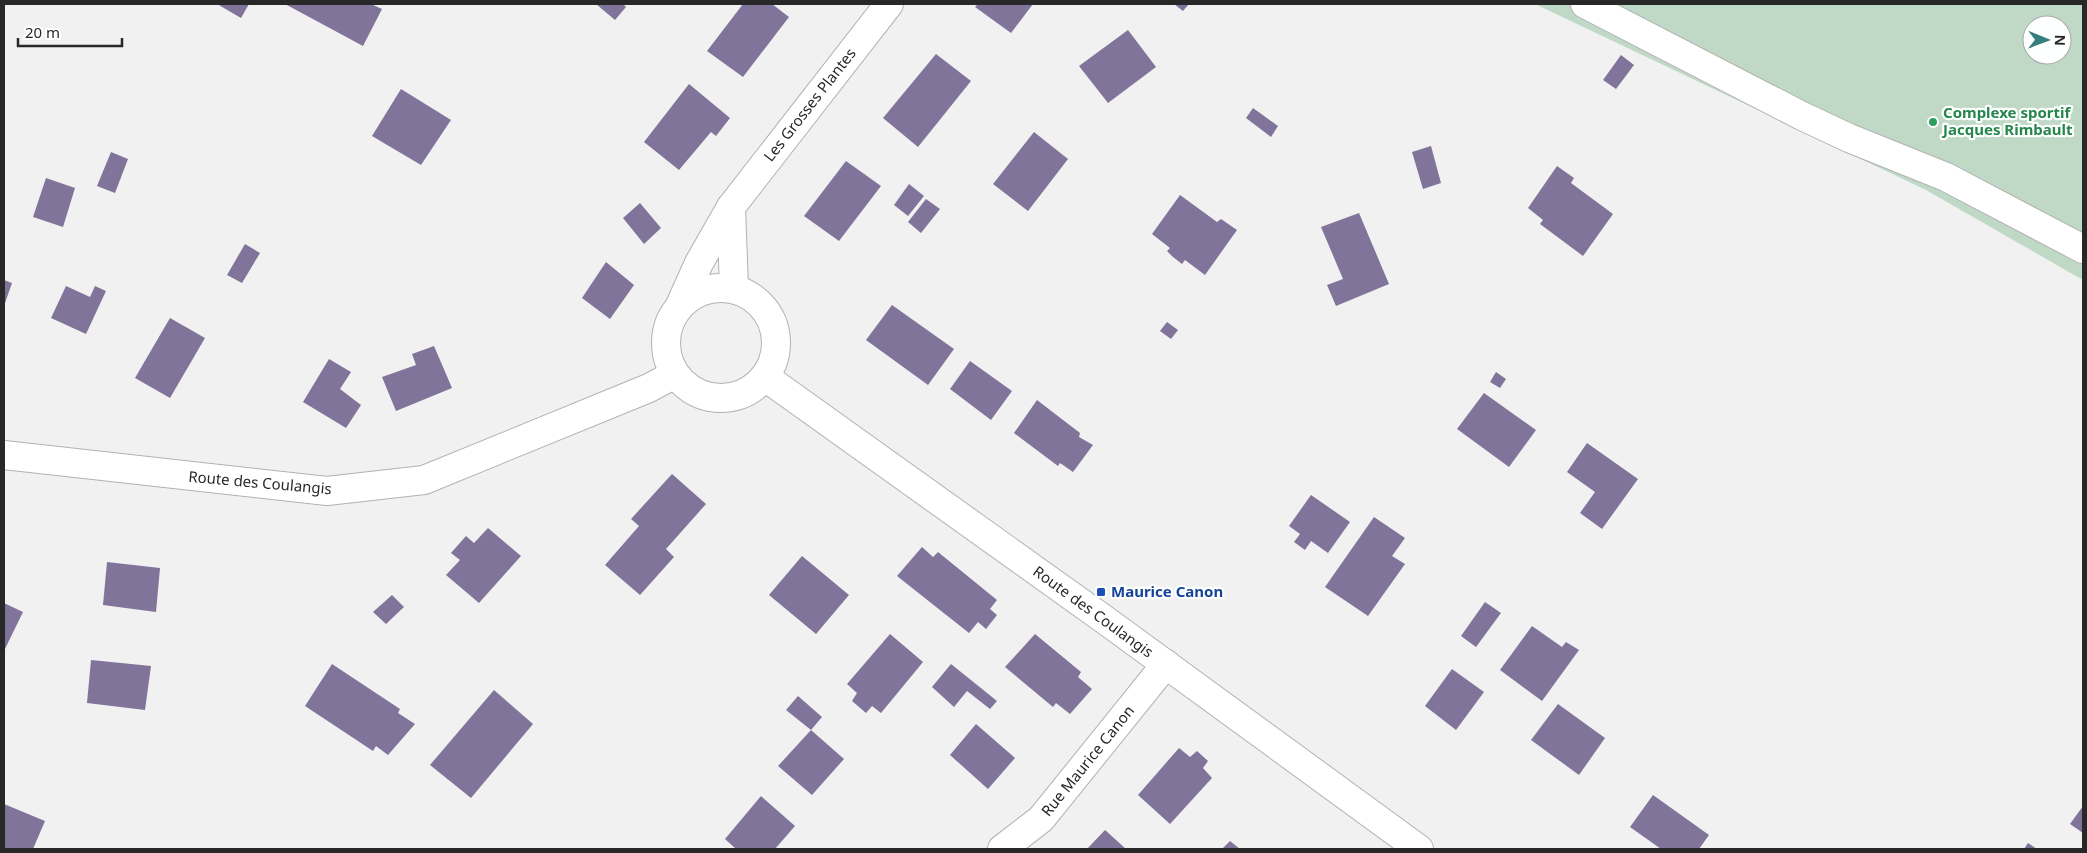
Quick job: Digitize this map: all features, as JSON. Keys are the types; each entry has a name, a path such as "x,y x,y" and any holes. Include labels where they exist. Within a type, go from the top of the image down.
{"street":[{"name":"Les Grosses Plantes","path":"681,304 699,262 731,207 890,4"},
{"path":"1585,4 1802,116 1849,138 1946,177 2083,249"},
{"path":"731,207 734,288"},
{"path":"715,287 734,288 751,296 764,308 774,324 776,342 773,360 764,377 752,389 736,396 719,398 702,395 687,386 675,374 667,352 667,330 672,316 681,304 697,292 715,287"},
{"name":"Route des Coulangis","path":"4,455 327,491 424,480 649,388 675,374"},
{"name":"Route des Coulangis","path":"764,377 1166,664 1419,849"},
{"name":"Rue Maurice Canon","path":"1002,849 1040,819 1166,664"}],"green space":[{"name":"Complexe sportif Jacques Rimbault","path":"1535,4 2083,4 2083,280 1926,190"}],"building":[{"path":"217,4 249,4 241,18"},
{"path":"285,4 371,4 382,9 363,46"},
{"path":"596,4 623,4 626,7 615,20"},
{"path":"743,4 772,4 789,17 743,77 707,51"},
{"path":"978,4 1033,4 1011,33 975,7"},
{"path":"1174,4 1189,4 1183,11"},
{"path":"1128,30 1156,67 1108,103 1079,66"},
{"path":"936,54 971,81 918,147 883,118"},
{"path":"1621,55 1634,65 1616,89 1603,80"},
{"path":"689,84 730,118 716,136 711,132 679,170 644,142"},
{"path":"401,89 451,120 421,165 372,136"},
{"path":"1253,108 1278,126 1271,137 1246,118"},
{"path":"1034,132 1068,159 1028,211 993,184"},
{"path":"1431,146 1441,183 1423,189 1412,152"},
{"path":"111,152 128,159 115,193 97,186"},
{"path":"846,161 881,186 839,241 804,216"},
{"path":"1557,166 1574,178 1571,183 1613,214 1583,256 1540,224 1543,220 1528,208"},
{"path":"46,178 75,188 63,227 33,217"},
{"path":"909,184 924,196 908,216 894,205"},
{"path":"1180,195 1217,222 1221,219 1237,230 1205,275 1185,260 1182,264 1167,251 1170,248 1152,234"},
{"path":"926,199 940,209 921,233 908,222"},
{"path":"640,203 661,228 644,244 623,218"},
{"path":"1359,213 1389,284 1336,306 1327,285 1343,279 1321,227"},
{"path":"245,244 260,253 242,283 227,275"},
{"path":"606,262 634,285 610,319 582,298"},
{"path":"4,280 12,283 4,306"},
{"path":"66,286 90,297 95,286 106,291 86,334 51,318"},
{"path":"892,305 954,349 928,385 866,340"},
{"path":"170,318 205,338 170,398 135,378"},
{"path":"1167,322 1178,330 1171,339 1160,331"},
{"path":"434,346 452,388 396,411 382,377 416,365 412,354"},
{"path":"329,359 351,372 340,389 361,405 346,428 303,402"},
{"path":"970,361 1012,391 991,420 950,389"},
{"path":"1496,372 1506,379 1500,388 1490,382"},
{"path":"1484,393 1536,430 1509,467 1457,429"},
{"path":"1037,400 1080,433 1079,437 1093,445 1073,472 1060,463 1058,466 1014,433"},
{"path":"1587,443 1638,479 1602,529 1580,513 1595,492 1567,472"},
{"path":"672,474 706,504 666,549 674,557 640,595 605,565 639,526 631,519"},
{"path":"1311,495 1350,522 1328,553 1311,541 1305,550 1294,542 1300,534 1289,526"},
{"path":"1374,517 1405,538 1392,556 1405,564 1368,616 1325,587"},
{"path":"488,528 521,556 479,603 446,575 460,560 451,553 466,536 474,543"},
{"path":"922,547 933,557 938,552 997,600 990,609 997,615 986,629 978,622 969,633 897,576"},
{"path":"802,556 849,595 816,634 769,595"},
{"path":"107,562 160,568 156,612 103,605"},
{"path":"392,595 404,607 386,624 373,612"},
{"path":"1485,602 1501,613 1476,647 1461,636"},
{"path":"4,603 23,612 4,651"},
{"path":"1532,626 1562,647 1566,642 1579,650 1542,701 1500,670"},
{"path":"890,634 923,662 881,713 872,706 866,713 852,701 857,693 847,684"},
{"path":"1035,634 1081,672 1078,677 1092,689 1070,714 1056,703 1053,707 1005,667"},
{"path":"91,660 151,666 145,710 87,703"},
{"path":"332,664 400,709 398,713 415,724 388,755 376,746 373,751 305,706"},
{"path":"951,664 997,701 990,709 967,691 954,707 932,687"},
{"path":"1452,669 1484,692 1456,730 1425,706"},
{"path":"494,690 533,724 471,798 430,765"},
{"path":"798,696 822,717 811,730 786,710"},
{"path":"1558,704 1605,738 1579,775 1531,740"},
{"path":"976,724 1015,758 988,789 950,755"},
{"path":"811,730 844,759 812,795 778,766"},
{"path":"1179,748 1190,757 1197,751 1208,761 1203,768 1212,778 1170,824 1138,795"},
{"path":"1653,795 1709,835 1699,849 1661,849 1630,827"},
{"path":"761,796 795,826 775,849 736,849 725,839"},
{"path":"4,804 45,821 33,849 4,849"},
{"path":"2083,806 2083,833 2070,824"},
{"path":"1105,830 1126,849 1087,849"},
{"path":"1230,841 1240,849 1222,849"},
{"path":"2028,843 2037,849 2024,849"}],"place":[{"name":"Complexe sportif Jacques Rimbault","path":"1933,122"},
{"name":"Maurice Canon","path":"1101,592"}]}
